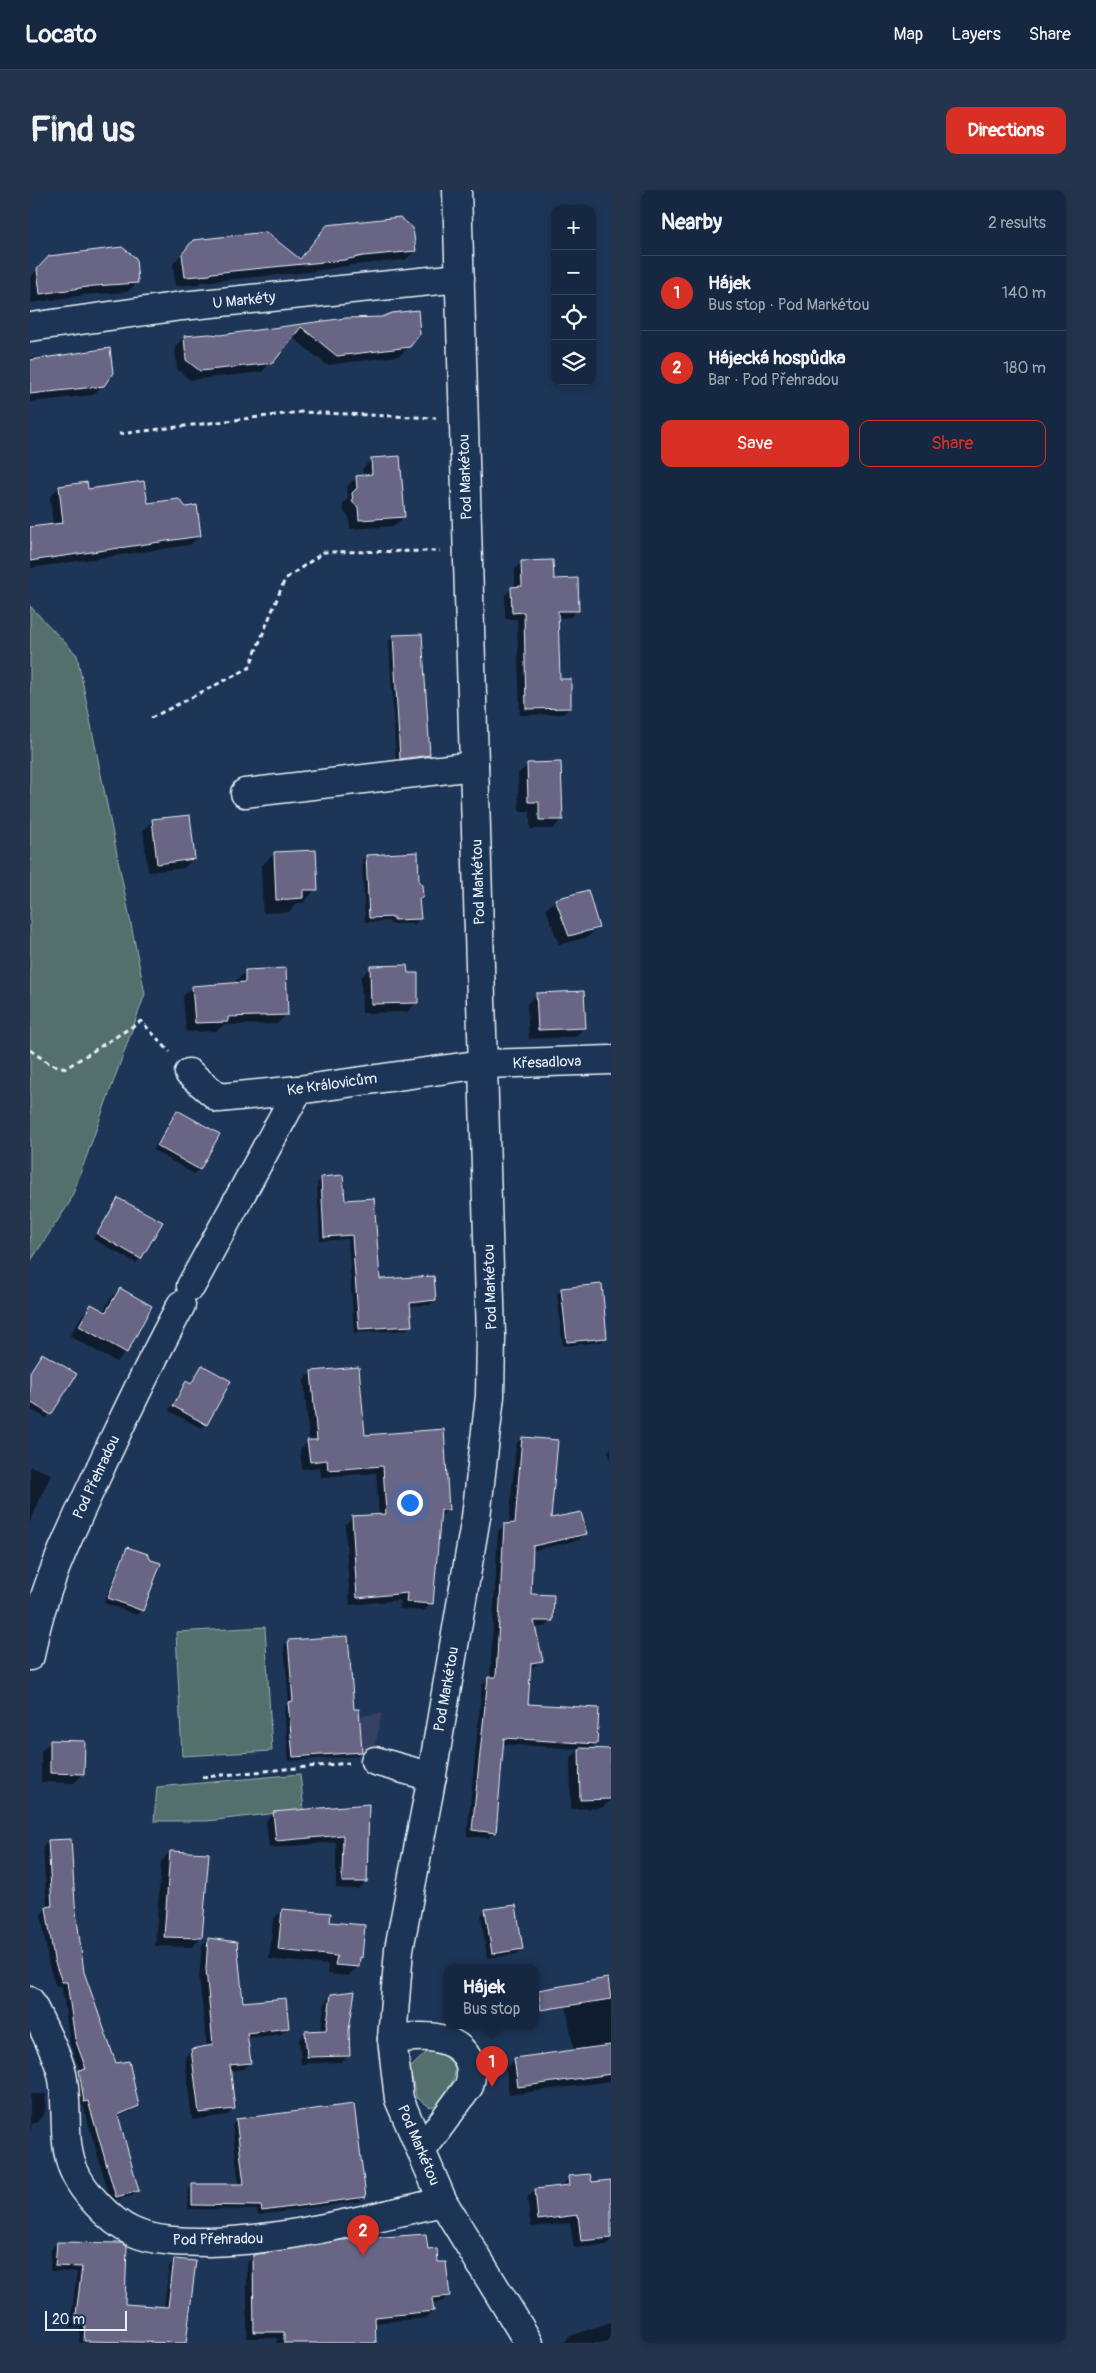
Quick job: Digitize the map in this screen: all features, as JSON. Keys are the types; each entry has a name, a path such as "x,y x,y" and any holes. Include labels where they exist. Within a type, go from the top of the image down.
{"street":[{"name":"Pod Markétou","path":"457,190 491,1336 490,1396 476,1517 432,1776 396,1969 392,2039 399,2099 443,2202 529,2343"},
{"name":"U Markéty","path":"30,326 182,306 460,278"},
{"path":"244,793 474,766"},
{"name":"Křesadlova","path":"483,1064 611,1060"},
{"name":"Ke Královicům","path":"189,1074 220,1098 298,1090 483,1064"},
{"name":"Pod Přehradou","path":"30,1656 35,1626 63,1548 118,1431 186,1296 298,1090"},
{"path":"375,1761 432,1776"},
{"name":"Pod Přehradou","path":"30,2001 62,2072 68,2154 73,2169 80,2183 103,2209 130,2231 164,2240 193,2242 253,2241 304,2233 443,2202"},
{"path":"392,2039 434,2037 451,2043 464,2053 470,2061 473,2074 469,2086 422,2150"}],"path":[{"path":"119,434 301,412 464,419"},
{"path":"151,718 249,668 285,579 324,552 468,551"},
{"path":"30,1050 50,1064 66,1068 142,1021 189,1074"},
{"path":"202,1777 375,1761"}],"shaded area":[{"path":"382,1713 374,1750 362,1752 360,1716"}],"green space":[{"path":"30,606 77,655 145,994 70,1202 30,1262"},
{"path":"265,1627 272,1751 182,1756 176,1632"},
{"path":"300,1774 304,1810 207,1821 154,1821 157,1787"},
{"path":"439,2051 453,2064 455,2070 454,2077 437,2105 430,2107 416,2097 410,2068 427,2052"}],"building":[{"path":"400,217 413,228 416,251 185,277 182,254 193,240 266,232 300,259 327,225"},
{"path":"122,247 136,258 138,283 94,286 40,294 37,269 49,256"},
{"path":"418,310 420,334 410,347 337,356 301,327 273,363 200,371 186,360 184,336 220,335 346,318 382,317 392,313"},
{"path":"110,348 113,373 104,386 30,394 30,360"},
{"path":"400,456 405,517 359,520 358,507 353,503 352,493 357,488 356,476 372,474 371,458"},
{"path":"144,481 148,503 179,499 186,507 197,505 201,536 30,561 30,527 63,523 59,486 87,482 88,489"},
{"path":"553,560 554,579 578,578 579,611 558,611 560,679 571,679 571,708 526,709 524,612 512,613 511,587 522,586 521,561"},
{"path":"422,634 430,755 400,759 393,635"},
{"path":"561,762 563,820 539,820 539,802 528,802 527,763"},
{"path":"190,815 195,859 157,864 152,819"},
{"path":"316,850 318,890 303,890 303,898 276,900 274,852"},
{"path":"418,852 419,882 422,885 423,896 419,899 421,919 394,920 394,917 369,918 366,855"},
{"path":"588,890 599,928 569,936 555,899"},
{"path":"407,965 408,973 418,973 418,1003 371,1004 370,966"},
{"path":"286,968 288,1015 228,1017 228,1022 195,1023 192,986 245,982 245,970"},
{"path":"584,991 586,1028 538,1030 536,993"},
{"path":"177,1110 220,1134 200,1170 157,1146"},
{"path":"343,1175 345,1200 374,1198 380,1279 434,1276 436,1300 410,1303 412,1326 359,1329 352,1235 324,1237 321,1177"},
{"path":"118,1198 163,1222 141,1259 97,1234"},
{"path":"602,1284 607,1338 567,1342 561,1288"},
{"path":"120,1288 152,1306 127,1353 79,1326 91,1304 106,1312"},
{"path":"42,1353 77,1374 51,1415 30,1402 30,1372"},
{"path":"202,1365 231,1381 207,1425 173,1406 186,1381 191,1384"},
{"path":"359,1367 365,1435 444,1429 449,1510 441,1510 433,1604 406,1602 407,1593 357,1598 352,1516 386,1514 383,1466 328,1470 327,1460 310,1462 307,1440 317,1440 311,1371"},
{"path":"522,1437 558,1440 551,1518 581,1512 587,1534 533,1546 531,1594 554,1595 553,1621 534,1621 543,1661 531,1663 528,1704 599,1708 597,1744 504,1738 496,1833 472,1830 488,1677 496,1677 504,1524 515,1523"},
{"path":"127,1547 148,1554 151,1560 161,1563 143,1611 108,1598"},
{"path":"348,1636 354,1709 359,1709 362,1752 293,1757 288,1702 293,1701 288,1640"},
{"path":"50,1740 85,1741 84,1774 50,1773"},
{"path":"579,1748 611,1749 611,1799 580,1800"},
{"path":"369,1804 367,1882 342,1882 343,1835 276,1841 273,1812"},
{"path":"71,1839 75,1904 84,1972 116,2063 129,2061 139,2106 118,2115 139,2191 116,2197 88,2101 84,2102 79,2070 86,2069 75,2039 67,1982 62,1982 54,1960 46,1907 52,1906 48,1840"},
{"path":"170,1851 209,1853 202,1938 164,1937"},
{"path":"516,1905 523,1949 492,1954 485,1909"},
{"path":"282,1909 331,1913 330,1922 365,1925 362,1958 360,1957 359,1967 335,1965 337,1956 278,1950"},
{"path":"208,1938 237,1942 243,2002 286,1998 289,2028 247,2033 251,2063 230,2065 235,2109 199,2113 191,2049 213,2045 206,1969"},
{"path":"608,1978 611,1999 541,2010 539,1990"},
{"path":"355,1991 349,2030 350,2056 307,2057 305,2031 326,2030 331,1994"},
{"path":"611,2045 611,2074 518,2087 514,2058"},
{"path":"354,2104 366,2197 262,2211 261,2206 192,2205 192,2184 244,2184 236,2119"},
{"path":"590,2174 592,2182 611,2180 611,2238 581,2241 578,2215 538,2220 535,2189 569,2185 568,2176"},
{"path":"426,2234 428,2250 437,2249 438,2262 446,2262 450,2296 432,2298 434,2311 375,2317 376,2343 284,2343 284,2332 254,2332 253,2255 342,2240"},
{"path":"57,2242 121,2243 127,2246 125,2304 168,2307 174,2259 196,2261 186,2343 84,2341 85,2323 75,2322 82,2267 55,2266"}],"place":[{"name":"Hájek","path":"492,2087"},
{"name":"Hájecká hospůdka","path":"363,2256"}]}
